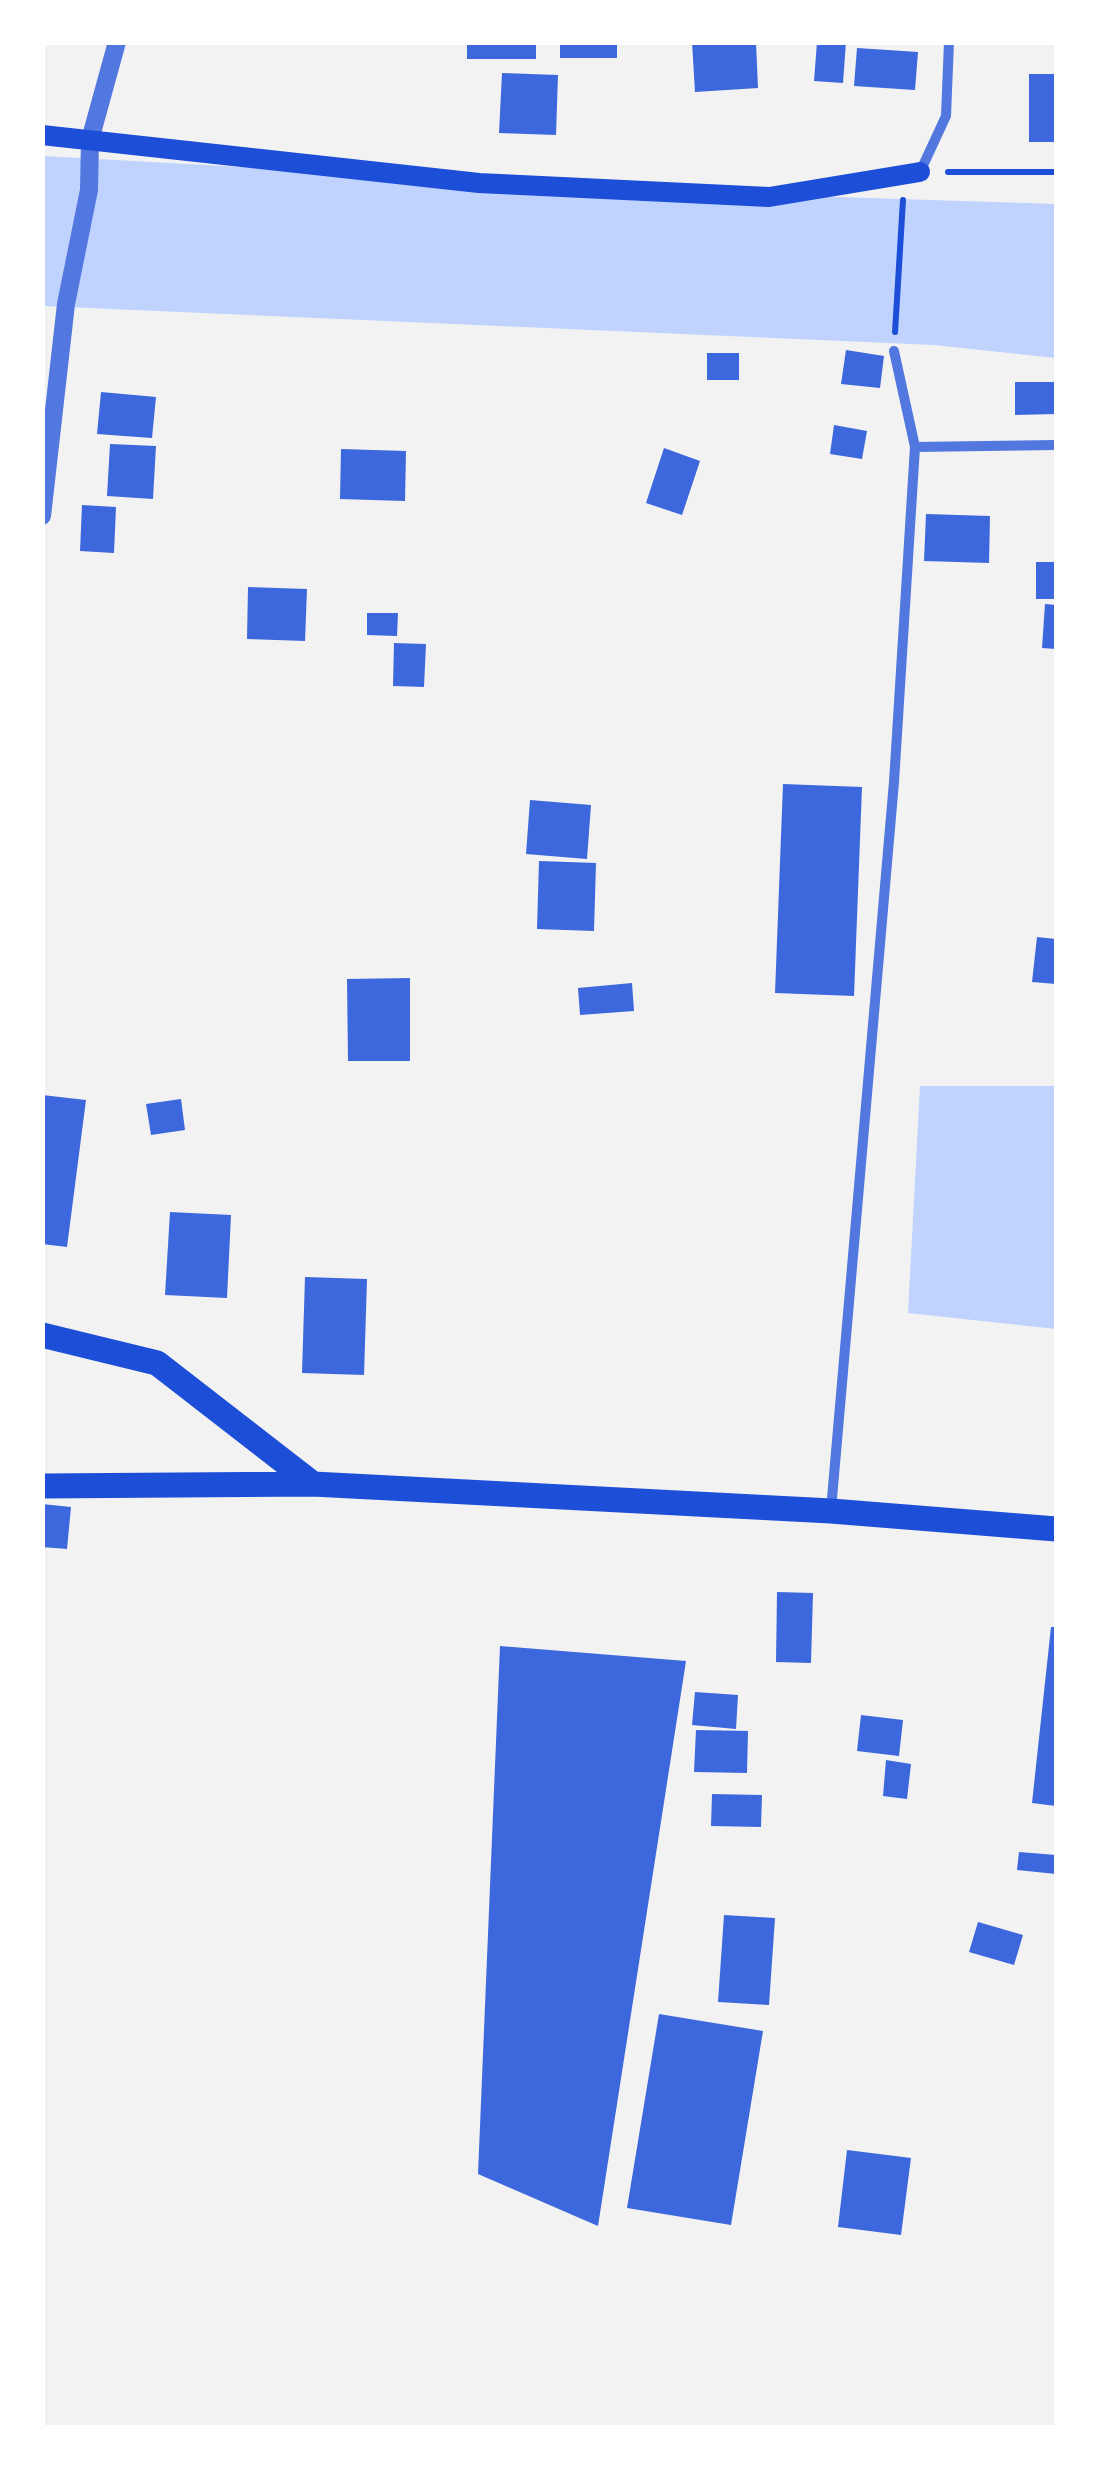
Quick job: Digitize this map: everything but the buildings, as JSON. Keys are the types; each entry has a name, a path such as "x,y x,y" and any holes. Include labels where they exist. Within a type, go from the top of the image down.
{"highway":[{"path":"42,1335 157,1363 312,1484"},
{"path":"42,1486 312,1484 830,1511 1056,1529"}],"main road":[{"path":"42,136 479,183 769,197 912,180"}],"street":[{"path":"42,516 66,304 90,190 90,140 117,42"},
{"path":"912,180 946,116 949,42"},
{"path":"830,1511 894,782 915,447 894,351"},
{"path":"915,447 1056,445"}],"path":[{"path":"894,351 912,180 1056,172"}],"water":[{"path":"43,156 712,193 1056,204 1056,358 934,345 43,306"},
{"path":"920,1086 1056,1086 1056,1329 908,1313"}]}
